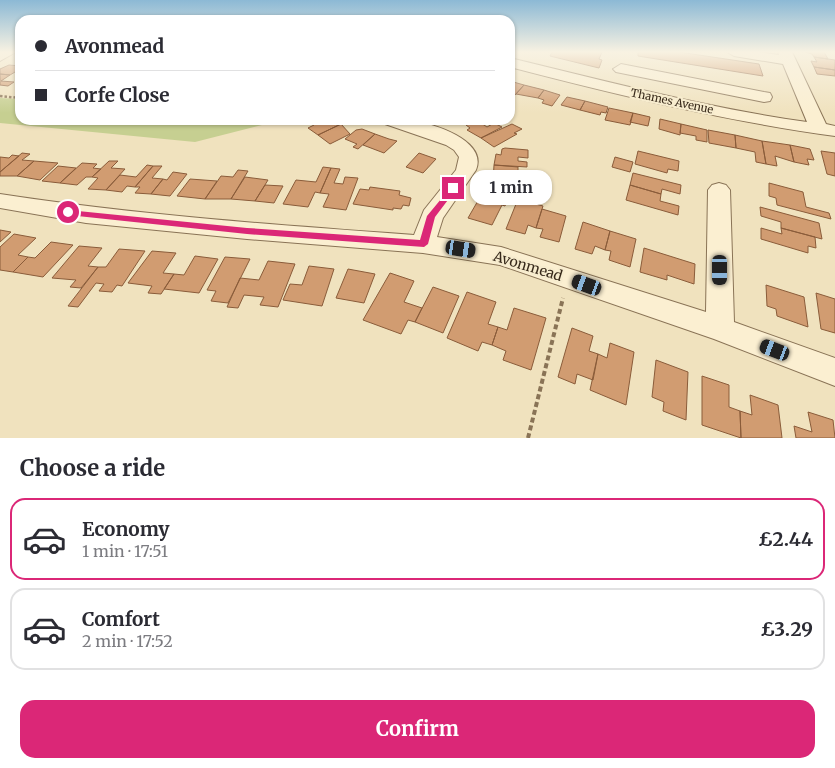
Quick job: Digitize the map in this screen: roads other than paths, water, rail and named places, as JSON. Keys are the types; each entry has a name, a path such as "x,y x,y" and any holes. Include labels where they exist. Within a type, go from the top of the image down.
{"street":[{"name":"Thames Avenue","path":"559,72 618,90 756,120 827,130"},
{"path":"618,90 620,72"},
{"path":"666,72 764,97"},
{"path":"796,72 827,130"},
{"path":"405,125 460,144 469,157 469,166 465,173 432,216 424,244"},
{"path":"719,190 720,329"},
{"name":"Avonmead","path":"0,201 86,215 247,231 424,244 502,256 720,329 835,372"}]}
